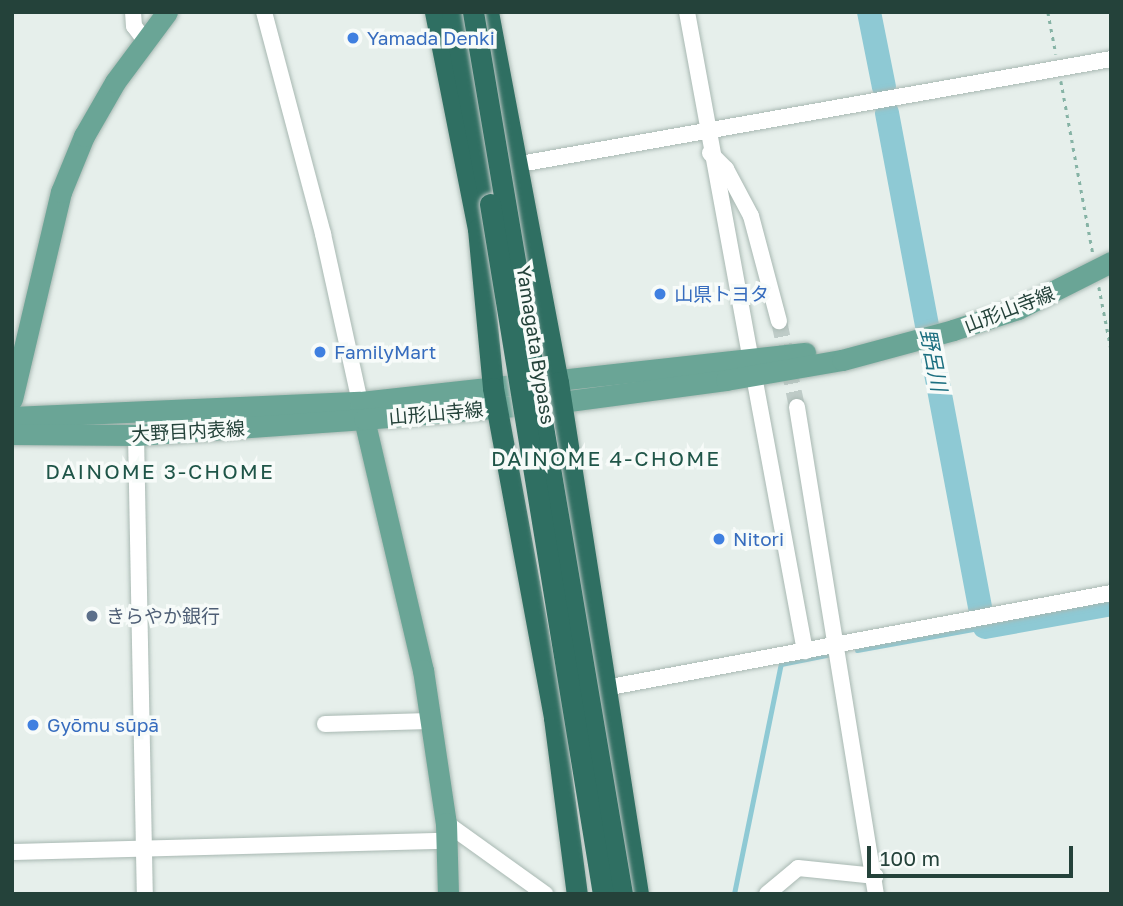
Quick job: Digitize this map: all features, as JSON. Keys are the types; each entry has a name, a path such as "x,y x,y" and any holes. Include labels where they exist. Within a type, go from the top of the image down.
{"highway":[{"path":"435,12 478,229 495,398 554,719 578,894"},
{"name":"Yamagata Bypass","path":"452,12 490,204 603,894"},
{"name":"Yamagata Bypass","path":"473,12 622,894"},
{"path":"488,12 520,163 559,392 578,477 605,688 638,894"}],"main road":[{"path":"12,399 61,192 84,136 144,38 167,12"},
{"name":"山形山寺線","path":"448,894 446,832 430,721 407,595 362,410 559,392 753,368 903,343 1018,309 1104,266"},
{"name":"山形山寺線","path":"559,392 726,387 753,368"},
{"name":"大野目内表線","path":"12,417 362,410"},
{"name":"大野目内表線","path":"12,433 136,435 362,410"}],"street":[{"path":"133,12 134,26 144,38"},
{"path":"264,12 323,234 362,410"},
{"path":"687,12 709,130 710,153 753,368 758,441 805,651"},
{"path":"520,163 1111,59"},
{"path":"710,153 726,169 751,216 779,321"},
{"path":"797,407 876,876 876,894"},
{"path":"136,435 145,894"},
{"path":"605,688 1111,593"},
{"path":"326,724 430,721"},
{"path":"12,852 145,848 446,832 545,894"},
{"path":"767,894 798,868 876,876"}],"path":[{"path":"1048,12 1058,68 1104,266 1111,349"}],"waterway":[{"name":"野呂川","path":"869,12 884,87"},
{"name":"野呂川","path":"887,113 980,607"},
{"name":"野呂川","path":"985,627 1111,604"},
{"path":"857,650 985,627"},
{"path":"734,894 781,664 832,654"}],"tunnel":[{"path":"779,321 797,407"}],"place":[{"name":"Yamada Denki","path":"353,38"},
{"name":"山県トヨタ","path":"660,294"},
{"name":"FamilyMart","path":"320,352"},
{"name":"Nitori","path":"719,539"},
{"name":"きらやか銀行","path":"92,616"},
{"name":"Gyōmu sūpā","path":"33,725"}],"district":[{"name":"DAINOME 4-CHOME","path":"606,458"},
{"name":"DAINOME 3-CHOME","path":"160,471"}]}
